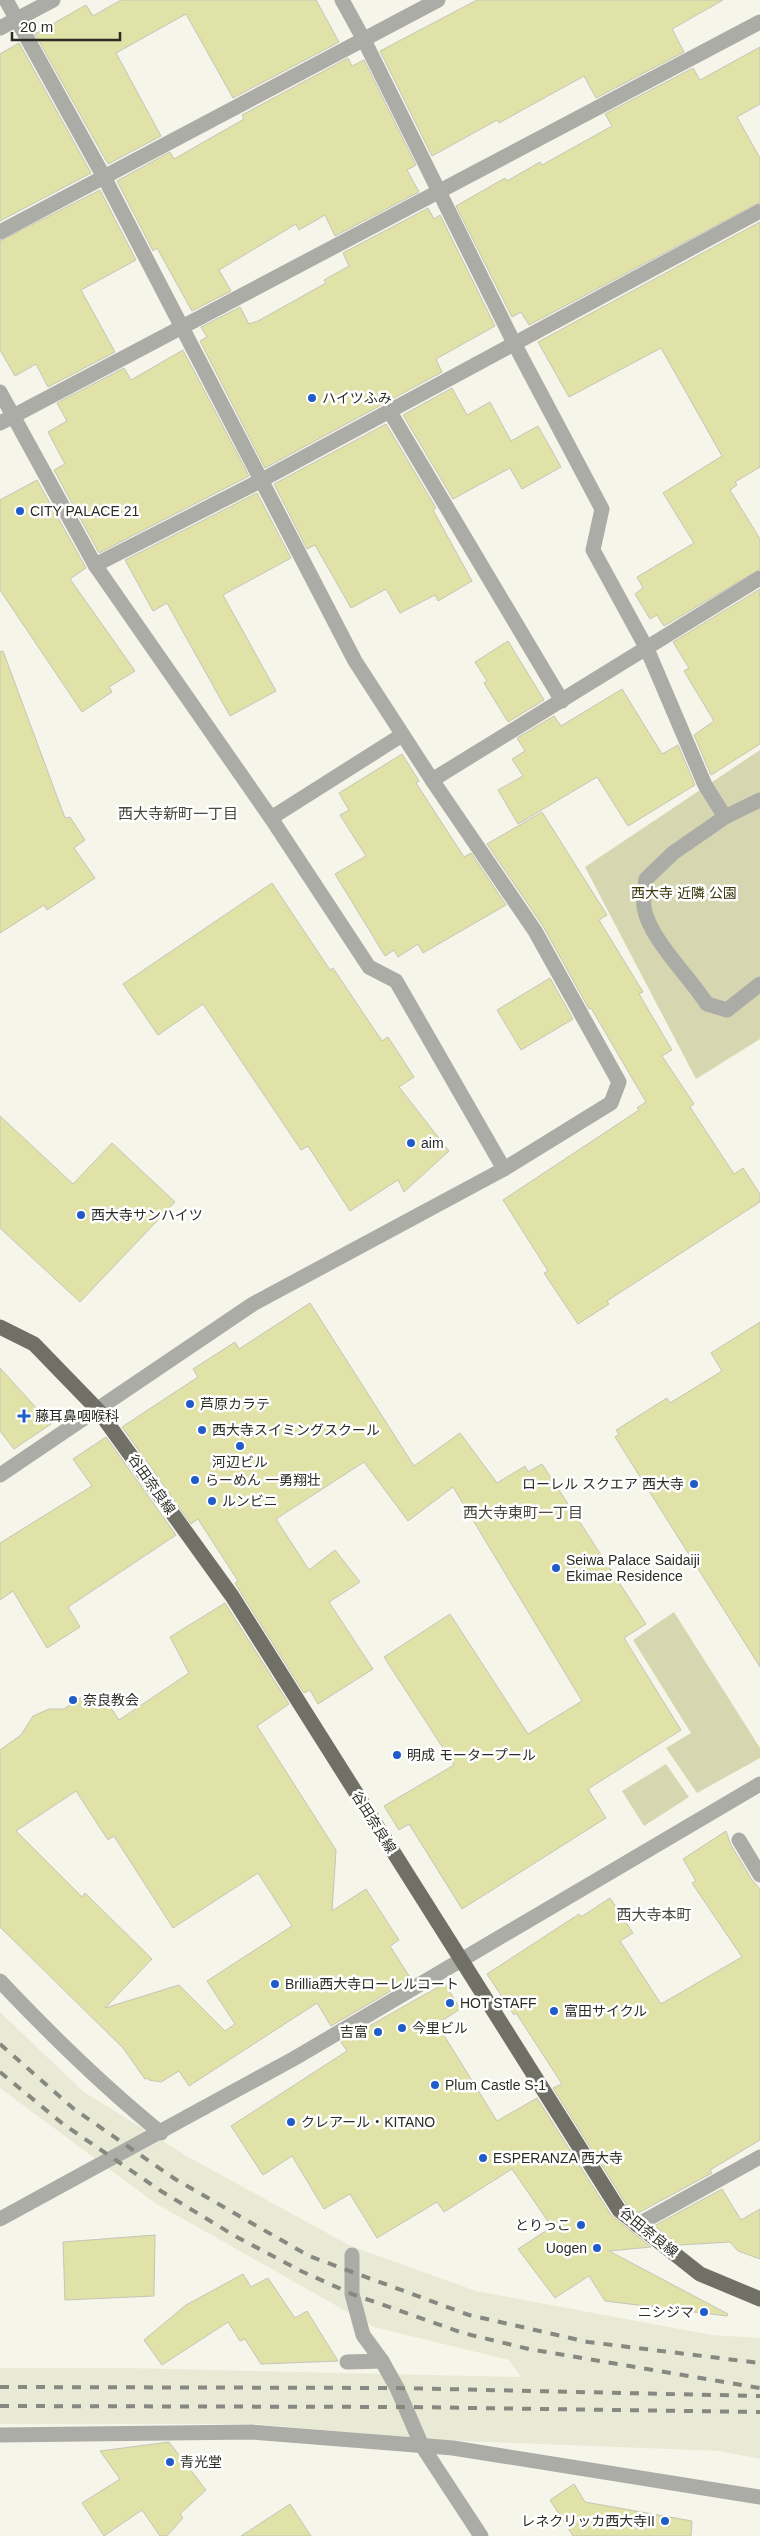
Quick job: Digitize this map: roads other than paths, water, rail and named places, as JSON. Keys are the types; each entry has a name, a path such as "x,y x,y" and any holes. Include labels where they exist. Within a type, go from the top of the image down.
{"main road":[{"name":"谷田奈良線","path":"0,1326 34,1344 98,1410 232,1596 460,1961 619,2210 700,2274 760,2299"}],"street":[{"path":"0,1475 253,1304 504,1169 611,1103 619,1082 535,931 432,780 355,660 260,481 104,176 6,0"},
{"path":"0,28 53,0"},
{"path":"342,0 364,40 514,345 602,509 592,550 647,649 705,785 725,817"},
{"path":"0,232 438,0"},
{"path":"6,419 760,22"},
{"path":"96,565 390,412 760,211"},
{"path":"0,392 6,419 96,565 272,818 369,967 396,981 504,1169"},
{"path":"390,412 562,701"},
{"path":"432,780 760,578"},
{"path":"272,818 402,734"},
{"path":"759,804 725,817 673,853 646,879 644,906 653,933 693,982 707,1004 726,1010 760,984"},
{"path":"0,2219 161,2133 460,1961 760,1784"},
{"path":"739,1840 760,1875"},
{"path":"0,1981 59,2044 114,2094 161,2133"},
{"path":"637,2225 760,2156"},
{"path":"352,2255 352,2294 363,2335 382,2361 397,2388 422,2446 481,2536"},
{"path":"348,2362 382,2361"},
{"path":"0,2435 252,2432 453,2448 760,2497"}],"railway":[{"path":"0,2044 74,2109 175,2179 309,2256 469,2315 588,2342 760,2363"},
{"path":"0,2072 63,2124 161,2191 235,2236 301,2271 352,2294 463,2333 529,2349 760,2388"},
{"path":"0,2387 397,2388 760,2396"},
{"path":"0,2406 406,2407 760,2412"}],"place":[{"name":"ハイツふみ","path":"312,398"},
{"name":"CITY PALACE 21","path":"20,511"},
{"name":"aim","path":"411,1143"},
{"name":"西大寺サンハイツ","path":"81,1215"},
{"name":"芦原カラテ","path":"190,1404"},
{"name":"藤耳鼻咽喉科","path":"24,1416"},
{"name":"西大寺スイミングスクール","path":"202,1430"},
{"name":"河辺ビル","path":"240,1446"},
{"name":"らーめん 一勇翔壮","path":"195,1480"},
{"name":"ローレル スクエア 西大寺","path":"694,1484"},
{"name":"ルンビニ","path":"212,1501"},
{"name":"Seiwa Palace Saidaiji Ekimae Residence","path":"556,1568"},
{"name":"奈良教会","path":"73,1700"},
{"name":"明成 モータープール","path":"397,1755"},
{"name":"Brillia西大寺ローレルコート","path":"275,1984"},
{"name":"HOT STAFF","path":"450,2003"},
{"name":"富田サイクル","path":"554,2011"},
{"name":"今里ビル","path":"402,2028"},
{"name":"吉富","path":"378,2032"},
{"name":"Plum Castle S-1","path":"435,2085"},
{"name":"クレアール・KITANO","path":"291,2122"},
{"name":"ESPERANZA 西大寺","path":"483,2158"},
{"name":"とりっこ","path":"581,2225"},
{"name":"Uogen","path":"597,2248"},
{"name":"ニシジマ","path":"704,2312"},
{"name":"青光堂","path":"170,2462"},
{"name":"レネクリッカ西大寺II","path":"665,2521"}],"district":[{"name":"西大寺新町一丁目","path":"178,813"},
{"name":"西大寺東町一丁目","path":"523,1512"},
{"name":"西大寺本町","path":"654,1914"}],"park label":[{"name":"西大寺 近隣 公園","path":"684,893"}]}
